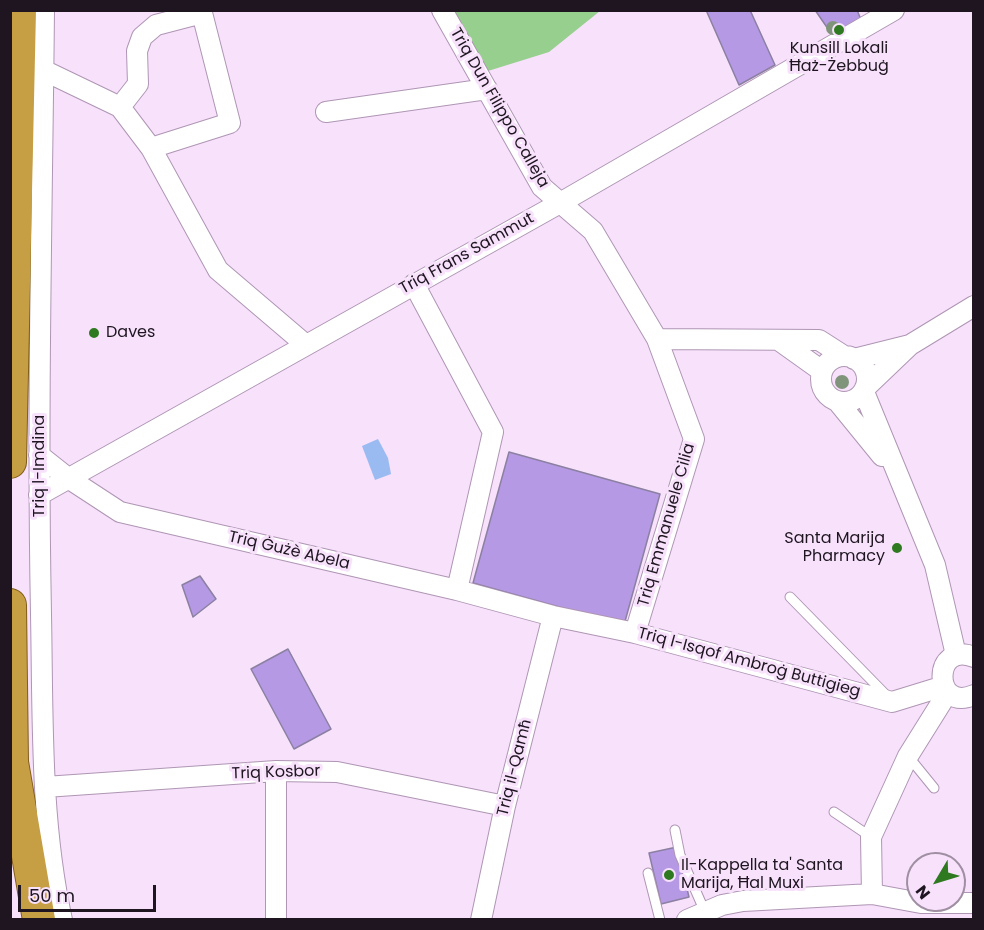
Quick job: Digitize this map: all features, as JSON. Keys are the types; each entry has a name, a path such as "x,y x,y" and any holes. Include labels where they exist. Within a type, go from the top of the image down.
{"highway":[{"name":"Triq l-Imdina","path":"20,10 25,458"},
{"name":"Triq l-Imdina","path":"10,605 12,762 44,919"}],"street":[{"name":"Triq l-Imdina","path":"44,10 25,458 39,495 45,787 56,893 44,919"},
{"name":"Triq Dun Filippo Calleja","path":"442,10 542,188 560,202"},
{"name":"Triq Frans Sammut","path":"39,495 560,202 894,10"},
{"path":"120,107 138,84 137,51 142,37 156,25 202,14 230,123 151,148"},
{"path":"43,70 120,107 151,148 218,270 306,345"},
{"path":"326,112 487,89"},
{"name":"Triq Emmanuele Cilia","path":"560,202 593,231 657,339 694,439 635,633"},
{"path":"414,284 493,432 457,590"},
{"path":"838,402 850,402 910,345 974,306"},
{"path":"657,339 819,340 849,357 866,374 864,390 894,470 935,565 965,656 945,665 941,679 946,689 964,698 974,695"},
{"path":"780,341 822,370"},
{"path":"894,470 838,402 825,393 820,378 822,370 831,360 910,345"},
{"name":"Triq Ġużè Abela","path":"25,458 68,478 120,512 457,590 553,616"},
{"name":"Triq l-Isqof Ambroġ Buttigieg","path":"553,616 635,633 892,702"},
{"name":"Triq il-Qamħ","path":"481,920 505,806 553,616"},
{"path":"892,702 946,689"},
{"path":"872,894 871,837 908,756 946,689"},
{"path":"274,767 276,920"},
{"name":"Triq Kosbor","path":"45,787 274,767 337,772 505,806"},
{"path":"695,917 742,901 872,894 921,903 974,903"}],"lane":[{"path":"790,597 892,702"},
{"path":"908,756 934,788"},
{"path":"834,812 871,837"},
{"path":"675,830 695,917"},
{"path":"648,873 660,920"}],"green space":[{"path":"451,11 600,11 549,52 488,71"}],"water":[{"path":"378,439 388,458 391,474 375,480 362,446"}],"building":[{"path":"706,10 750,10 775,65 739,85"},
{"name":"Kunsill Lokali Ħaż-Żebbuġ","path":"815,10 857,10 862,22 835,39"},
{"path":"509,452 660,494 624,625 473,583"},
{"path":"200,576 216,599 193,617 182,585"},
{"path":"288,649 331,729 294,749 251,669"},
{"name":"Il-Kappella ta' Santa Marija, Ħal Muxi","path":"677,847 689,897 661,904 649,853"}],"place":[{"name":"Kunsill Lokali Ħaż-Żebbuġ","path":"839,30"},
{"name":"Daves","path":"94,333"},
{"name":"Santa Marija Pharmacy","path":"897,548"},
{"name":"Il-Kappella ta' Santa Marija, Ħal Muxi","path":"669,875"}]}
